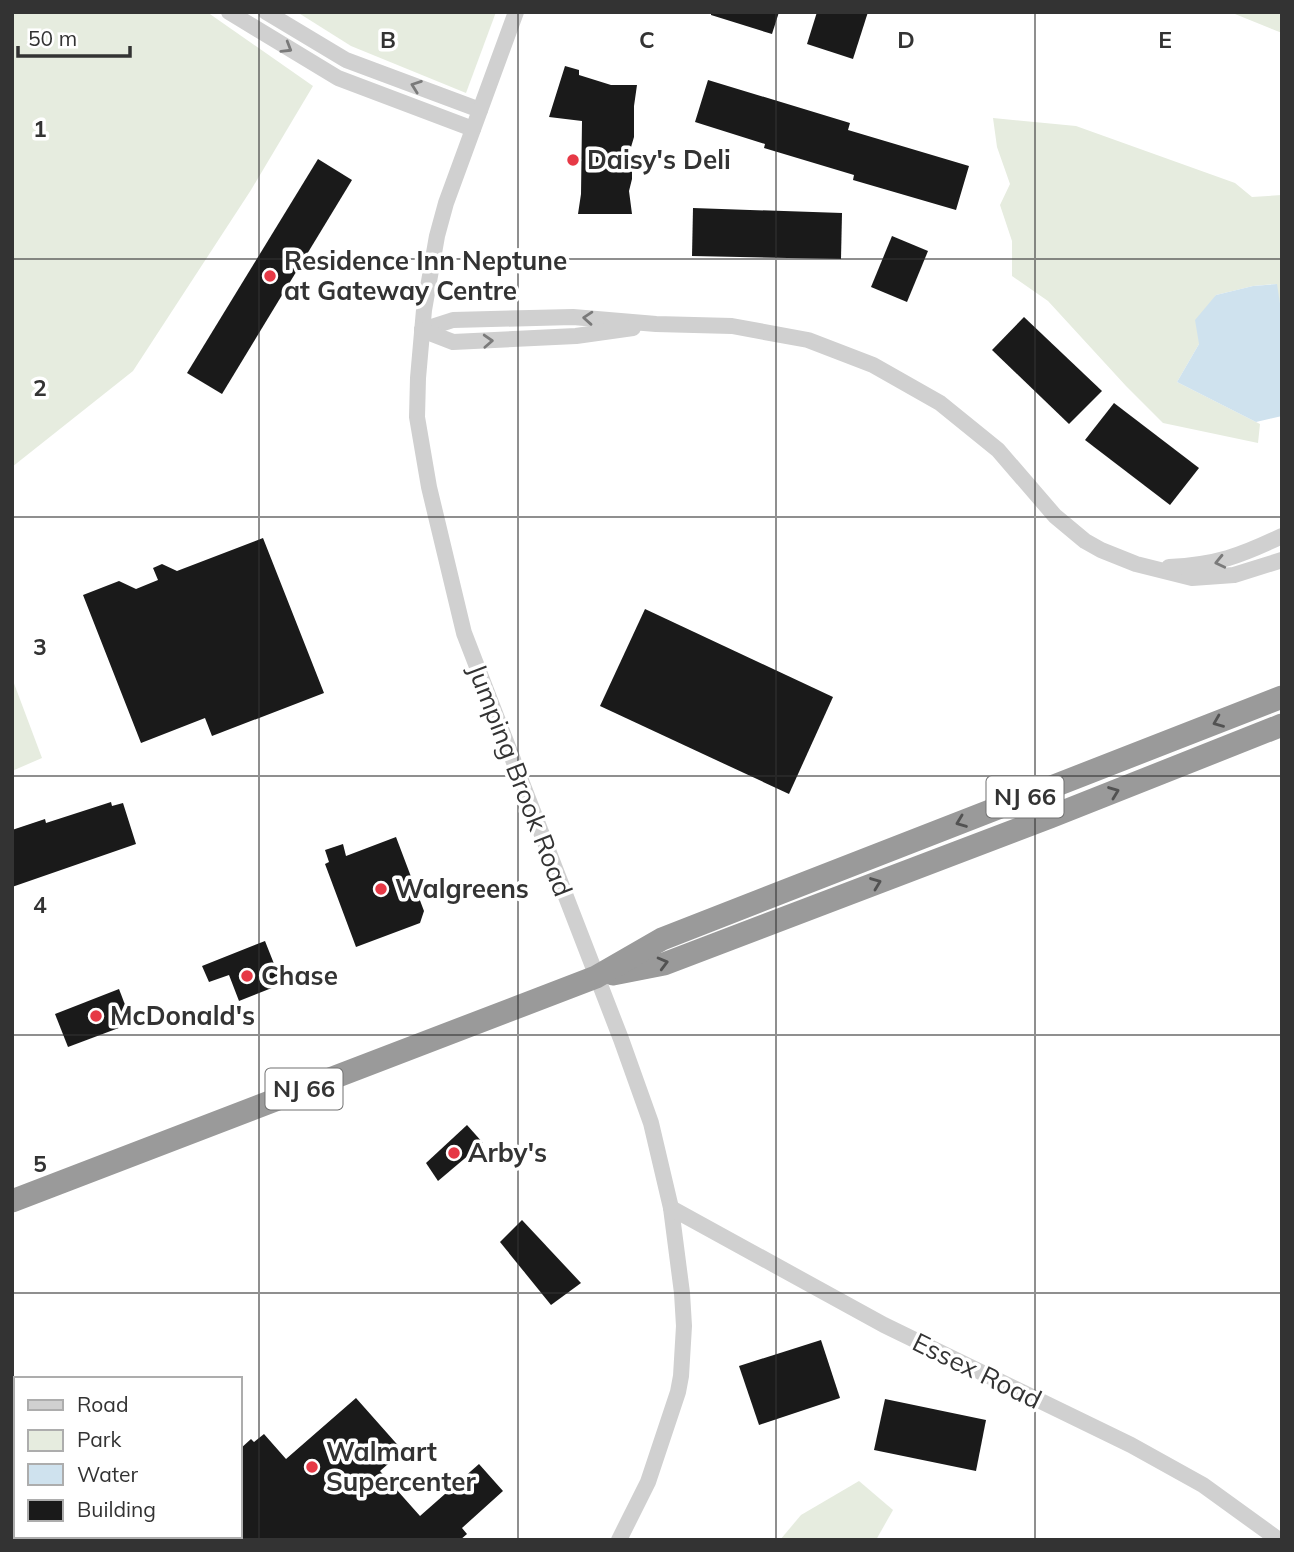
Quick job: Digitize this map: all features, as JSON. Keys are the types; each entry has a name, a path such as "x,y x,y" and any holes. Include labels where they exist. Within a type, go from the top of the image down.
{"highway":[{"name":"NJ 66","path":"12,1201 596,977 662,939 1282,697"},
{"name":"NJ 66","path":"596,977 664,964 1282,725"}],"street":[{"path":"229,12 338,78 473,129"},
{"path":"266,12 346,60 480,110"},
{"name":"Jumping Brook Road","path":"516,12 439,227 428,280 422,330 417,417 429,486 457,609 493,711 652,1123 671,1208 684,1326 681,1376 648,1482 620,1540"},
{"path":"351,83 358,64"},
{"path":"422,330 453,320 556,317 732,326 783,334 831,348 873,365 940,403 980,434 1013,466 1055,516 1085,541 1119,558 1192,578 1206,579 1250,572 1282,560"},
{"path":"1153,568 1223,561 1282,536"},
{"name":"Essex Road","path":"671,1208 884,1325 1143,1451 1203,1485 1279,1540"}],"green space":[{"path":"12,12 207,12 313,86 251,190 133,371 12,467"},
{"path":"297,12 496,12 466,93 351,46"},
{"path":"1230,12 1282,12 1282,33"},
{"path":"993,118 1076,126 1235,183 1252,197 1282,195 1282,316 1276,284 1253,286 1216,295 1199,344 1177,382 1260,424 1258,443 1163,423 1048,301 1012,276 1012,241 1000,205 1010,184 997,147"},
{"path":"12,678 42,758 12,771"},
{"path":"859,1481 893,1510 876,1540 780,1540 801,1515"}],"water":[{"path":"1277,284 1282,316 1282,416 1256,422 1177,382 1199,344 1195,320 1216,295 1253,286"}],"building":[{"path":"711,12 779,12 772,34 711,15"},
{"path":"817,12 868,12 853,59 807,44"},
{"path":"565,66 579,70 579,75 611,85 637,85 634,137 626,164 632,166 629,191 632,214 578,214 581,194 582,121 549,117"},
{"path":"708,80 850,123 848,130 969,166 956,210 853,180 854,175 764,148 765,144 695,122"},
{"name":"Residence Inn Neptune at Gateway Centre","path":"318,159 352,180 222,394 187,373"},
{"path":"693,208 842,213 841,259 692,256"},
{"path":"892,236 928,251 907,302 871,287"},
{"path":"1024,317 1102,391 1069,424 992,350"},
{"path":"1114,403 1199,468 1170,505 1085,440"},
{"path":"263,538 324,693 212,736 205,718 141,743 83,595 119,581 136,589 158,580 153,568 162,564 177,571"},
{"path":"645,609 833,697 789,794 600,706"},
{"path":"111,802 112,806 123,803 136,844 12,887 12,830 45,819 46,823"},
{"path":"396,837 424,911 420,923 356,947 325,864 329,862 325,850 343,844 346,856"},
{"path":"265,941 282,984 239,1001 229,975 209,982 202,966"},
{"path":"119,989 132,1023 68,1047 55,1014"},
{"name":"Arby's","path":"467,1125 483,1143 438,1181 426,1163"},
{"path":"522,1220 581,1283 551,1305 500,1242"},
{"path":"821,1340 840,1398 759,1425 739,1366"},
{"name":"Walmart Supercenter","path":"356,1398 403,1451 380,1471 420,1516 479,1464 503,1491 462,1528 467,1534 460,1540 240,1540 242,1447 251,1439 254,1442 264,1434 286,1459"},
{"path":"885,1399 986,1420 976,1471 874,1450"}],"place":[{"name":"Daisy's Deli","path":"573,160"},
{"name":"Residence Inn Neptune at Gateway Centre","path":"270,276"},
{"name":"Walgreens","path":"381,889"},
{"name":"Chase","path":"247,976"},
{"name":"McDonald's","path":"96,1016"},
{"name":"Arby's","path":"454,1153"},
{"name":"Walmart Supercenter","path":"312,1467"}]}
